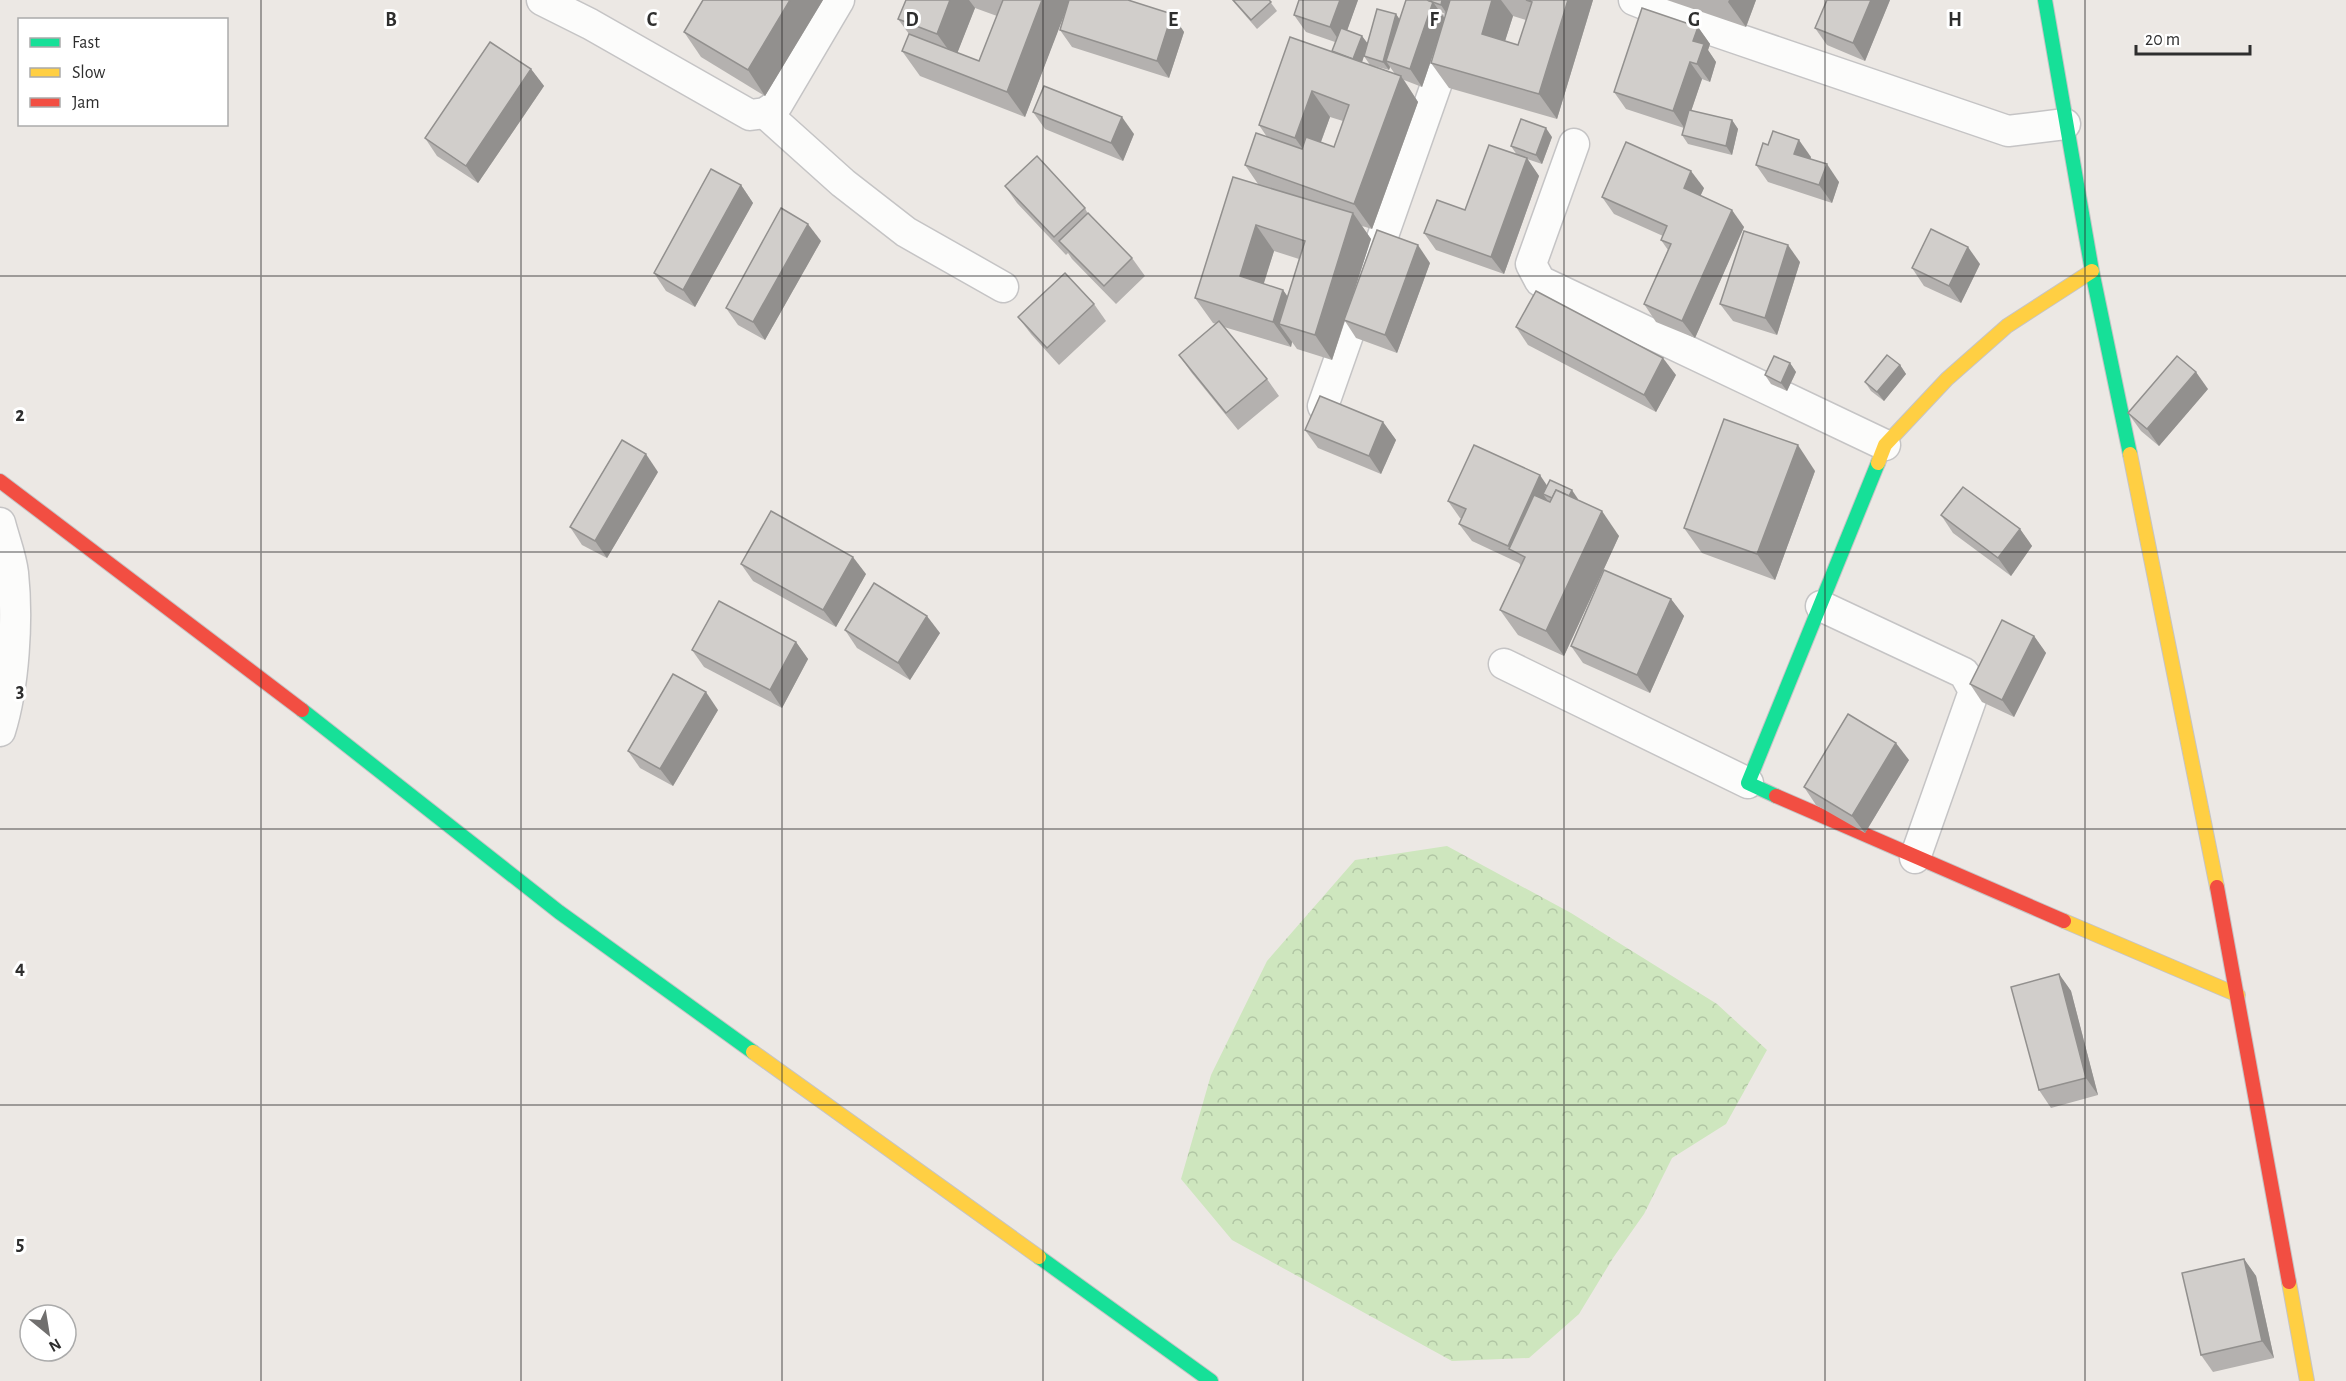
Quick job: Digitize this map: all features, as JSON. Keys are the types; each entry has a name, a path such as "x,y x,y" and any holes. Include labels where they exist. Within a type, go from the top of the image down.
{"street":[{"path":"542,0 750,115 765,113 777,105 839,0"},
{"path":"1323,406 1466,0"},
{"path":"1634,0 1697,25 2008,131 2065,124"},
{"path":"2045,0 2092,271 2173,657 2238,995 2307,1381"},
{"path":"765,113 843,183 906,232 1003,287"},
{"path":"1574,144 1531,264 1540,281 1885,445"},
{"path":"1748,783 1885,445 1947,379 2007,326 2092,271"},
{"path":"0,481 318,723 559,912 1211,1381"},
{"path":"0,523 13,572 13,642 5,714 0,731"},
{"path":"1821,606 1964,673 1974,691 1915,858"},
{"path":"1504,664 1748,783 1915,858 2238,995"}],"green space":[{"path":"1447,846 1571,913 1717,1004 1767,1050 1726,1124 1672,1158 1644,1214 1613,1258 1579,1314 1529,1358 1452,1361 1232,1240 1181,1179 1211,1075 1267,961 1355,860"}],"building":[{"path":"703,0 790,0 748,70 684,32"},
{"path":"906,0 950,0 937,34 898,19"},
{"path":"1003,0 1042,0 1007,92 902,51 909,34 979,61"},
{"path":"1069,0 1128,0 1172,14 1157,61 1060,30"},
{"path":"1233,0 1269,0 1271,2 1251,20"},
{"path":"1299,0 1340,0 1330,27 1294,15"},
{"path":"1406,0 1433,2 1410,69 1386,61"},
{"path":"1427,0 1442,0 1441,5"},
{"path":"1450,0 1492,0 1482,34 1518,45 1532,2 1526,0 1568,0 1539,94 1431,63"},
{"path":"1827,0 1871,0 1853,43 1815,28"},
{"path":"1642,8 1698,27 1693,41 1704,44 1697,64 1690,62 1673,111 1614,92"},
{"path":"1377,9 1396,14 1383,62 1364,56"},
{"path":"1341,28 1362,36 1353,59 1332,51"},
{"path":"1290,37 1401,76 1354,204 1245,165 1256,133 1302,149 1306,137 1334,147 1349,105 1312,91 1295,138 1259,125"},
{"path":"490,42 531,69 466,166 425,138"},
{"path":"1044,86 1122,117 1111,143 1033,112"},
{"path":"1689,110 1732,120 1726,146 1682,135"},
{"path":"1521,119 1546,128 1536,155 1511,146"},
{"path":"1773,131 1799,140 1794,154 1827,164 1819,185 1756,165 1763,143 1768,145"},
{"path":"1626,142 1691,171 1684,188 1732,210 1682,321 1644,304 1671,244 1661,240 1667,226 1602,197"},
{"path":"1489,145 1527,158 1491,257 1424,233 1437,200 1465,210"},
{"path":"1037,156 1085,208 1054,237 1005,186"},
{"path":"711,169 741,185 683,290 654,273"},
{"path":"1233,177 1353,213 1315,335 1279,324 1305,241 1256,225 1240,276 1283,290 1273,322 1195,298"},
{"path":"781,208 808,224 753,322 726,308"},
{"path":"1088,213 1132,258 1104,286 1059,241"},
{"path":"1931,229 1968,247 1949,286 1912,268"},
{"path":"1377,230 1418,245 1385,335 1344,320"},
{"path":"1744,231 1788,245 1765,318 1720,304"},
{"path":"1065,273 1094,304 1047,348 1018,317"},
{"path":"1536,291 1663,358 1644,395 1516,327"},
{"path":"1219,321 1267,379 1226,413 1179,355"},
{"path":"1887,355 1900,365 1877,392 1865,382"},
{"path":"1774,356 1790,363 1781,383 1765,375"},
{"path":"2177,356 2196,372 2147,429 2128,413"},
{"path":"1320,396 1383,422 1369,456 1305,430"},
{"path":"1724,419 1798,445 1757,554 1684,528"},
{"path":"622,440 646,454 595,541 570,527"},
{"path":"1474,445 1540,475 1508,546 1459,524 1466,509 1448,501"},
{"path":"1550,480 1572,490 1569,496 1556,490 1552,498 1543,494"},
{"path":"1963,487 2020,529 1998,558 1941,515"},
{"path":"1556,490 1602,511 1546,631 1500,610 1525,557 1509,549 1534,495 1550,502"},
{"path":"771,511 853,557 823,610 741,564"},
{"path":"1604,570 1671,599 1637,675 1571,646"},
{"path":"874,583 927,616 898,663 845,630"},
{"path":"719,601 796,642 770,690 692,650"},
{"path":"2002,620 2034,636 2002,700 1970,684"},
{"path":"673,674 706,692 660,769 628,751"},
{"path":"1848,714 1896,743 1852,816 1804,787"},
{"path":"2059,974 2086,1078 2039,1090 2011,987"},
{"path":"2244,1259 2262,1341 2201,1355 2182,1273"}],"traffic: fast":[{"path":"2045,0 2092,271 2130,454"},
{"path":"1776,796 1748,783 1878,463"},
{"path":"302,710 559,912 753,1052"},
{"path":"1039,1257 1211,1381"}],"traffic: slow":[{"path":"1878,463 1885,445 1947,379 2007,326 2092,271"},
{"path":"2130,454 2217,887"},
{"path":"2064,921 2238,995"},
{"path":"753,1052 1039,1257"},
{"path":"2289,1282 2307,1381"}],"traffic: jam":[{"path":"0,481 302,710"},
{"path":"1776,796 2064,921"},
{"path":"2217,887 2289,1282"}]}
